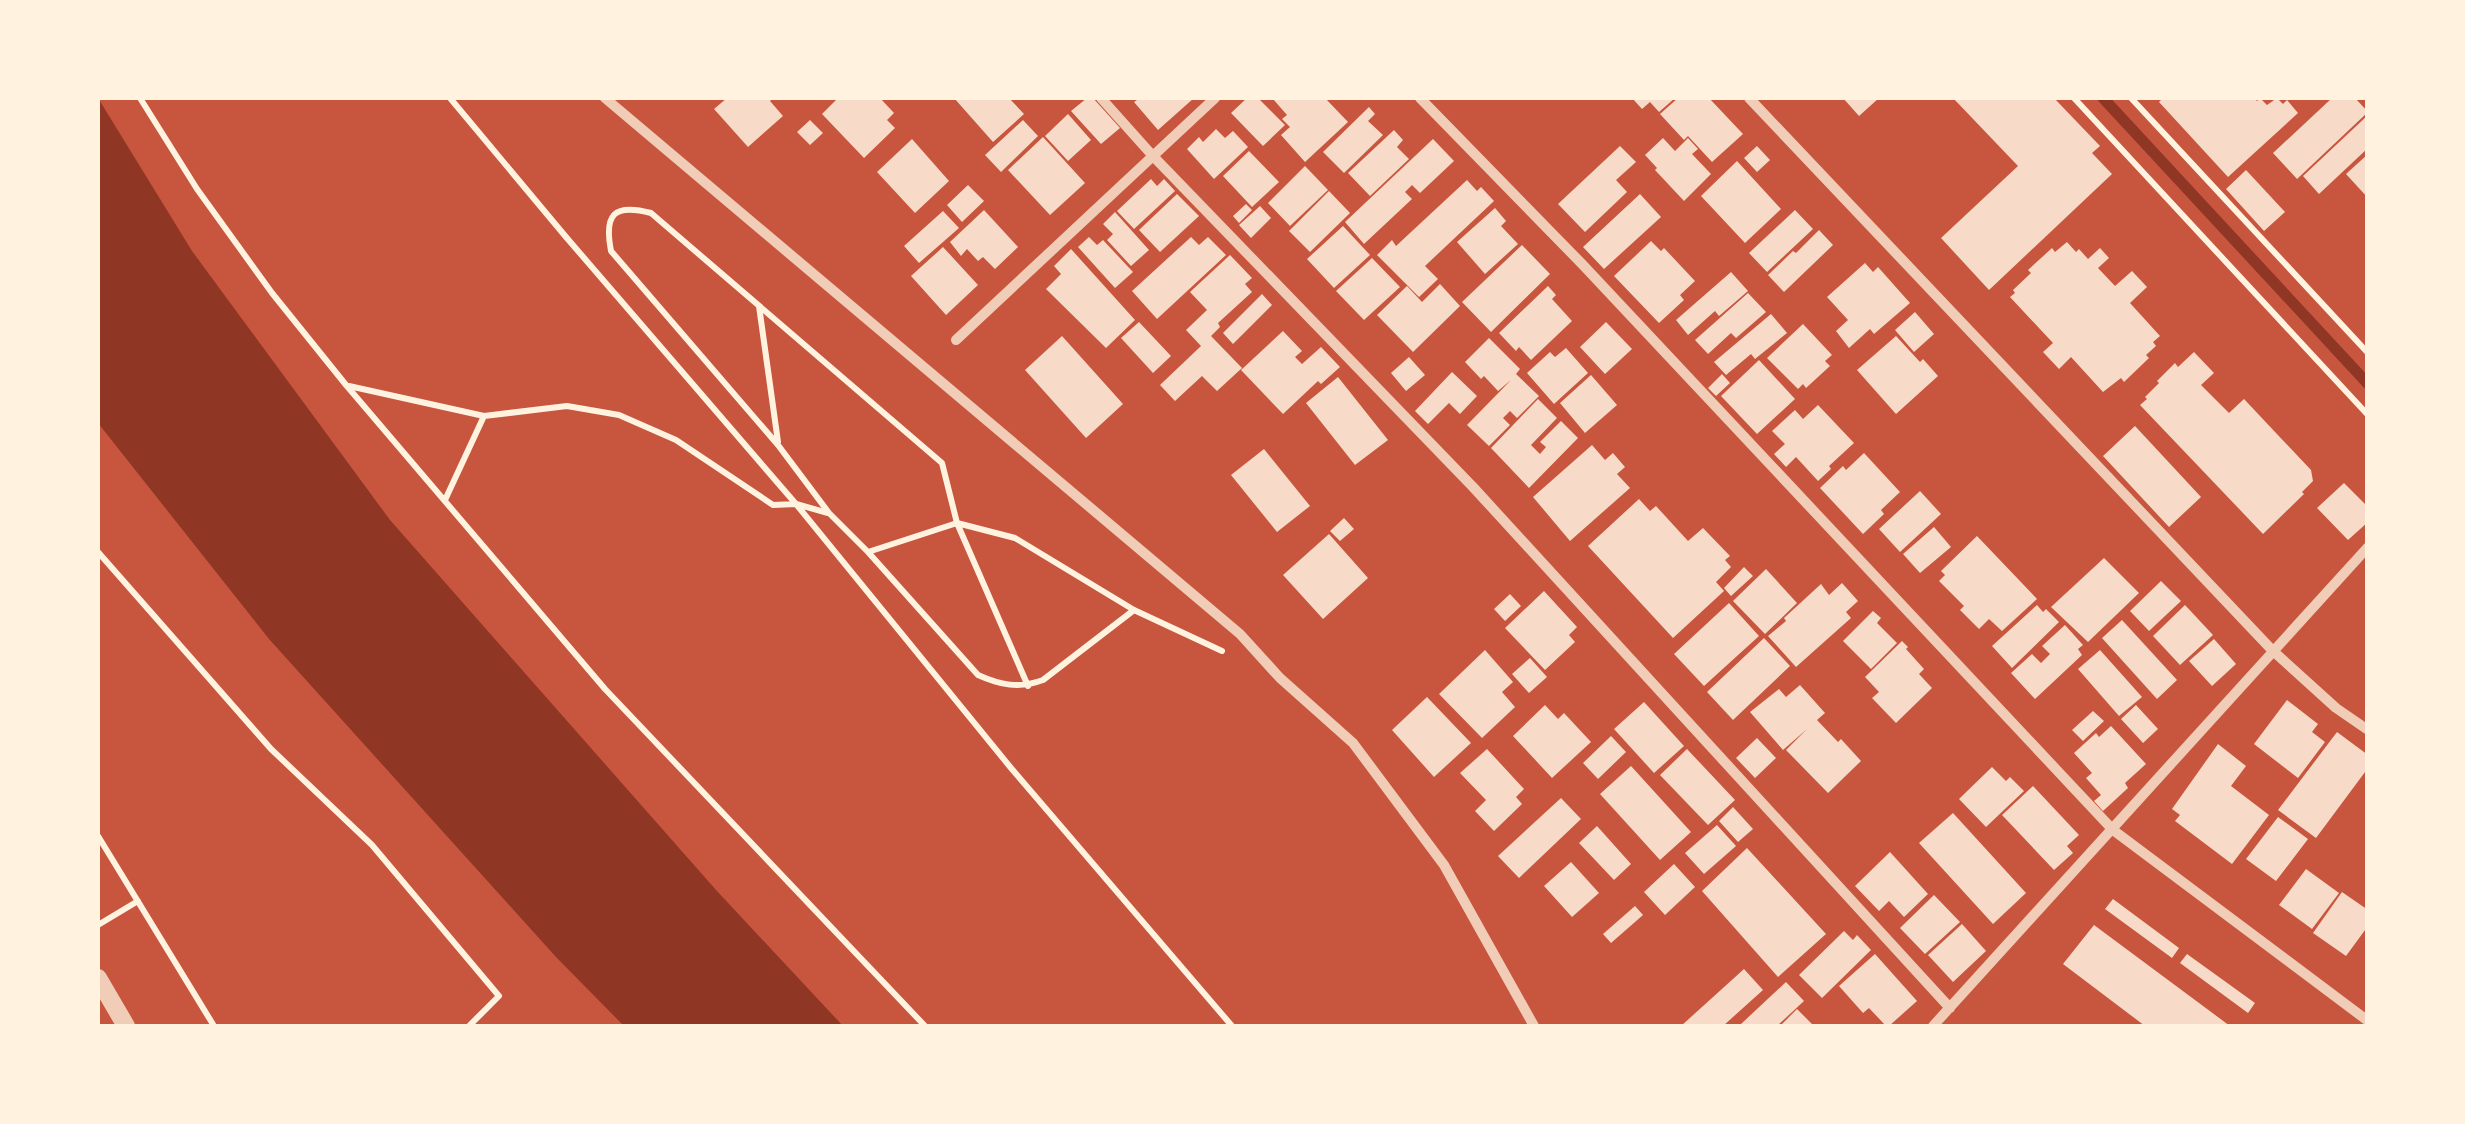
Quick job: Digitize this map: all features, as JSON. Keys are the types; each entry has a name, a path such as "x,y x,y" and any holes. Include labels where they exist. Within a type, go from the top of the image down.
{"street":[{"path":"606,98 1240,634 1280,678 1353,743 1444,866 1534,1026"},
{"path":"1101,98 1472,487 1950,1008"},
{"path":"956,340 1215,98"},
{"path":"1420,98 1583,265 2113,830 2368,1021"},
{"path":"1749,98 2272,650 2336,708 2368,730"},
{"path":"1934,1026 2368,547"},
{"path":"98,978 126,1026"}],"path":[{"path":"140,98 197,189 346,385 605,689 924,1026"},
{"path":"450,98 1232,1026"},
{"path":"2074,98 2368,414"},
{"path":"2131,98 2368,353"},
{"path":"1028,686 957,523 942,464 651,212 630,208 614,214 607,228 611,251 778,445 829,513 978,674 998,684 1028,686 1043,680 1134,610"},
{"path":"758,305 778,445"},
{"path":"346,385 484,416 567,406 618,415 676,440 773,505 796,504 829,513"},
{"path":"446,500 484,416"},
{"path":"868,552 957,523 1015,538 1134,610 1231,655"},
{"path":"98,552 270,750 372,845 498,996 468,1026"},
{"path":"98,836 214,1026"},
{"path":"98,926 138,901"}],"shaded area":[{"path":"98,98 192,251 390,520 716,890 843,1026 624,1026 556,957 269,639 98,423"}],"building":[{"path":"727,98 773,98 770,101 783,116 748,147 714,109"},
{"path":"838,98 880,98 894,113 887,120 895,128 864,158 822,114"},
{"path":"954,98 1009,98 1024,114 993,142"},
{"path":"1087,98 1093,98 1120,128 1101,144 1071,111"},
{"path":"1140,98 1194,98 1158,130 1134,102"},
{"path":"1247,98 1258,98 1285,125 1263,146 1231,113"},
{"path":"1274,98 1325,98 1348,122 1305,162 1281,135 1290,127 1282,119 1287,115"},
{"path":"1632,98 1675,98 1659,112 1650,102 1642,109"},
{"path":"1678,98 1709,98 1743,134 1712,162 1660,114"},
{"path":"1843,98 1879,98 1859,116"},
{"path":"1953,98 2054,98 2100,146 2092,153 2112,174 1989,290 1941,238 2018,166"},
{"path":"2163,98 2260,98 2267,105 2277,98 2283,104 2287,100 2298,113 2228,177 2159,102"},
{"path":"2332,98 2355,98 2368,112 2297,179 2273,153"},
{"path":"1369,107 1375,114 1368,121 1383,135 1344,173 1323,152"},
{"path":"1068,114 1091,140 1068,161 1045,136"},
{"path":"2368,115 2368,148 2319,194 2303,176"},
{"path":"810,120 823,133 810,145 797,132"},
{"path":"1023,120 1038,136 1001,172 985,155"},
{"path":"1216,129 1225,138 1233,131 1248,147 1214,179 1187,149 1199,137 1203,142"},
{"path":"1394,130 1403,140 1397,147 1409,159 1370,196 1348,173"},
{"path":"1043,137 1085,183 1050,215 1008,170"},
{"path":"1663,138 1675,151 1688,138 1698,149 1692,154 1711,174 1684,201 1645,155"},
{"path":"912,139 949,181 915,213 877,172"},
{"path":"1433,139 1454,161 1420,193 1412,185 1405,192 1412,199 1364,244 1345,222"},
{"path":"1620,146 1636,162 1616,180 1627,192 1585,232 1558,204"},
{"path":"1757,146 1770,160 1757,172 1744,158"},
{"path":"1249,151 1279,182 1252,207 1223,176"},
{"path":"2368,154 2368,198 2346,174"},
{"path":"1737,161 1781,209 1745,243 1701,196"},
{"path":"1305,166 1328,190 1290,226 1268,203"},
{"path":"2246,170 2285,212 2264,231 2226,189"},
{"path":"1151,179 1157,186 1164,179 1175,191 1134,229 1117,211"},
{"path":"1467,180 1477,191 1481,187 1494,201 1425,266 1438,279 1419,297 1377,255 1392,240 1396,246"},
{"path":"968,185 984,201 962,222 947,205"},
{"path":"1329,191 1350,213 1310,252 1289,231"},
{"path":"1177,194 1199,216 1160,252 1139,230"},
{"path":"1640,194 1661,217 1604,269 1583,247"},
{"path":"1246,204 1252,210 1239,223 1233,216"},
{"path":"1260,206 1271,218 1251,238 1239,225"},
{"path":"1495,208 1506,221 1501,226 1518,244 1485,274 1457,242"},
{"path":"984,210 1018,247 995,269 983,257 978,261 967,249 961,256 950,242"},
{"path":"1795,210 1813,229 1767,272 1749,253"},
{"path":"943,211 959,228 919,263 904,246"},
{"path":"1115,212 1149,250 1131,266 1107,240 1113,234 1103,224"},
{"path":"1343,226 1370,255 1334,288 1307,259"},
{"path":"1819,230 1833,245 1784,292 1768,275"},
{"path":"1089,237 1097,245 1103,240 1133,272 1115,288 1078,247"},
{"path":"1191,237 1199,245 1208,237 1226,255 1157,319 1132,291"},
{"path":"1651,241 1661,251 1664,248 1695,281 1680,295 1684,300 1659,323 1614,276"},
{"path":"2067,242 2088,259 2100,248 2109,258 2098,268 2115,286 2132,271 2147,287 2130,303 2160,336 2146,355 2149,358 2124,382 2121,378 2103,392 2071,357 2059,369 2043,352 2053,343 2010,297 2031,273 2028,270 2052,248 2055,252"},
{"path":"1522,245 1550,274 1491,332 1462,302"},
{"path":"943,247 978,285 946,315 911,276"},
{"path":"1071,249 1135,320 1106,348 1046,289 1061,274 1054,266"},
{"path":"1230,255 1252,278 1245,284 1252,292 1218,323 1220,327 1211,336 1242,368 1217,391 1202,376 1175,401 1160,385 1201,346 1186,330 1207,310 1190,292"},
{"path":"1372,258 1400,287 1364,320 1336,291"},
{"path":"1865,263 1873,272 1878,267 1910,303 1874,334 1870,329 1849,348 1836,331 1848,320 1827,297"},
{"path":"1731,272 1748,291 1719,316 1715,311 1688,335 1676,320"},
{"path":"1440,284 1460,306 1413,352 1377,315 1407,286 1422,302"},
{"path":"1548,286 1556,295 1552,299 1572,321 1531,360 1499,333"},
{"path":"1748,293 1766,312 1736,338 1731,333 1708,354 1695,340"},
{"path":"1262,294 1272,305 1233,344 1223,333"},
{"path":"1915,312 1934,334 1914,352 1895,330"},
{"path":"1771,314 1787,333 1755,359 1751,354 1726,375 1714,362"},
{"path":"1139,322 1171,356 1153,373 1121,338"},
{"path":"1606,322 1632,349 1605,374 1580,347"},
{"path":"1803,324 1832,355 1825,361 1830,366 1806,388 1803,384 1798,389 1767,358"},
{"path":"1283,331 1302,351 1295,357 1302,364 1321,347 1340,367 1321,384 1318,381 1283,414 1241,370"},
{"path":"1062,336 1123,404 1086,438 1025,370"},
{"path":"1896,336 1938,376 1896,414 1857,370"},
{"path":"1489,338 1520,369 1516,374 1539,396 1517,418 1510,411 1503,418 1510,425 1489,446 1467,425 1511,380 1498,391 1465,362"},
{"path":"1566,348 1588,373 1554,404 1527,373 1550,352 1555,357"},
{"path":"2194,352 2214,373 2201,385 2229,413 2244,399 2311,470 2313,481 2304,494 2263,534 2140,405 2175,363 2178,367"},
{"path":"1409,357 1425,375 1406,391 1391,373"},
{"path":"1759,360 1795,399 1757,434 1721,396"},
{"path":"1452,372 1477,396 1460,414 1449,403 1428,424 1415,411"},
{"path":"1722,374 1730,383 1716,396 1708,388"},
{"path":"1591,375 1617,405 1585,433 1560,403"},
{"path":"1338,377 1388,440 1355,465 1306,403"},
{"path":"1538,399 1557,418 1531,445 1540,454 1546,447 1540,442 1561,421 1578,438 1529,488 1491,448"},
{"path":"1818,405 1854,443 1818,481 1796,457 1786,467 1774,454 1785,444 1772,431 1795,410 1803,419"},
{"path":"2135,426 2201,497 2169,527 2103,456"},
{"path":"1592,445 1605,460 1613,453 1625,467 1617,474 1630,488 1570,541 1533,497"},
{"path":"1264,449 1310,506 1277,532 1231,475"},
{"path":"1864,453 1900,492 1863,534 1820,488"},
{"path":"2344,483 2368,507 2368,522 2348,540 2317,508"},
{"path":"1920,491 1941,514 1900,552 1879,529"},
{"path":"1639,499 1650,511 1656,506 1688,541 1703,528 1730,556 1725,560 1731,567 1716,582 1724,591 1673,638 1588,546"},
{"path":"1344,518 1354,529 1340,541 1330,531"},
{"path":"1934,527 1951,547 1920,573 1903,554"},
{"path":"1329,534 1368,578 1323,619 1283,575"},
{"path":"1977,536 2037,599 2002,631 1989,619 1979,629 1960,610 1964,606 1939,581 1945,575 1941,571"},
{"path":"2104,558 2139,593 2088,642 2051,607"},
{"path":"1744,567 1753,576 1731,596 1724,588"},
{"path":"1766,569 1797,603 1765,634 1733,601"},
{"path":"2161,581 2181,601 2149,631 2130,611"},
{"path":"1842,583 1858,601 1846,612 1851,618 1796,667 1768,636 1821,584 1829,595"},
{"path":"1544,591 1577,627 1569,635 1575,642 1545,670 1505,628"},
{"path":"1510,594 1521,606 1505,621 1494,609"},
{"path":"1729,603 1759,636 1704,686 1674,654"},
{"path":"2037,605 2059,622 2012,668 1992,646"},
{"path":"2185,605 2213,635 2180,665 2153,636"},
{"path":"1873,611 1881,618 1877,623 1897,643 1871,669 1843,641"},
{"path":"2122,620 2177,680 2157,699 2102,638"},
{"path":"2065,625 2083,645 2078,649 2082,655 2035,699 2011,673 2032,654 2041,663 2050,654 2042,646"},
{"path":"1764,638 1790,666 1733,720 1707,692"},
{"path":"2214,639 2236,664 2212,686 2189,661"},
{"path":"1902,641 1924,669 1919,674 1932,688 1896,723 1872,698 1879,692 1865,677"},
{"path":"1485,650 1513,682 1502,692 1515,707 1482,738 1439,694"},
{"path":"2100,650 2142,697 2119,716 2078,669"},
{"path":"1530,658 1547,677 1529,693 1512,674"},
{"path":"1800,685 1825,713 1817,720 1861,761 1828,793 1786,750 1807,729 1783,750 1750,712 1779,689 1786,697"},
{"path":"1427,697 1471,743 1434,777 1392,730"},
{"path":"2287,700 2318,724 2312,732 2325,742 2298,778 2254,744"},
{"path":"1644,702 1684,746 1654,773 1614,729"},
{"path":"1545,705 1558,719 1564,713 1591,742 1552,778 1513,736"},
{"path":"2136,705 2158,729 2143,743 2121,719"},
{"path":"2093,711 2104,721 2083,741 2072,730"},
{"path":"2111,726 2146,764 2103,811 2094,801 2101,795 2086,778 2092,773 2074,753 2096,733 2099,737"},
{"path":"2337,732 2368,755 2368,768 2316,838 2278,810"},
{"path":"1611,736 1626,752 1598,779 1583,763"},
{"path":"1757,738 1776,758 1755,778 1736,758"},
{"path":"2218,744 2246,766 2231,786 2269,815 2232,864 2175,821 2180,815 2172,809"},
{"path":"1487,749 1524,789 1516,797 1522,804 1494,831 1475,811 1486,800 1460,773"},
{"path":"1687,749 1735,800 1708,825 1660,775"},
{"path":"1631,766 1691,832 1660,860 1600,794"},
{"path":"1992,767 2024,791 1986,827 1959,799"},
{"path":"2033,786 2079,835 2067,846 2073,853 2054,870 2002,815"},
{"path":"1561,798 1581,819 1519,878 1498,856"},
{"path":"1733,807 1753,829 1738,842 1719,821"},
{"path":"1953,813 2026,893 1993,924 1919,843"},
{"path":"2278,817 2308,839 2276,881 2246,859"},
{"path":"1717,825 1736,846 1704,874 1685,853"},
{"path":"1597,826 1631,864 1614,880 1579,843"},
{"path":"1747,848 1826,934 1778,977 1702,891"},
{"path":"1890,852 1928,894 1904,917 1889,901 1879,911 1855,886"},
{"path":"1571,862 1599,893 1572,917 1544,886"},
{"path":"1674,864 1695,887 1665,915 1644,892"},
{"path":"2306,869 2339,893 2312,929 2279,905"},
{"path":"2342,892 2368,910 2368,926 2346,956 2313,933"},
{"path":"1934,895 1960,922 1925,954 1900,928"},
{"path":"2113,899 2179,948 2172,958 2105,909"},
{"path":"1635,906 1643,915 1611,943 1603,934"},
{"path":"1962,924 1986,951 1953,982 1928,955"},
{"path":"2094,925 2230,1026 2145,1026 2063,964"},
{"path":"1844,931 1853,940 1857,935 1871,950 1822,998 1799,975"},
{"path":"1875,954 1917,1001 1889,1026 1869,1008 1863,1013 1839,986"},
{"path":"2187,954 2255,1003 2248,1013 2180,963"},
{"path":"1744,969 1763,990 1723,1026 1681,1026"},
{"path":"1786,982 1804,1001 1777,1026 1741,1024"},
{"path":"1797,1009 1814,1026 1780,1026"}],"waterway":[{"path":"2103,98 2368,384"}]}
